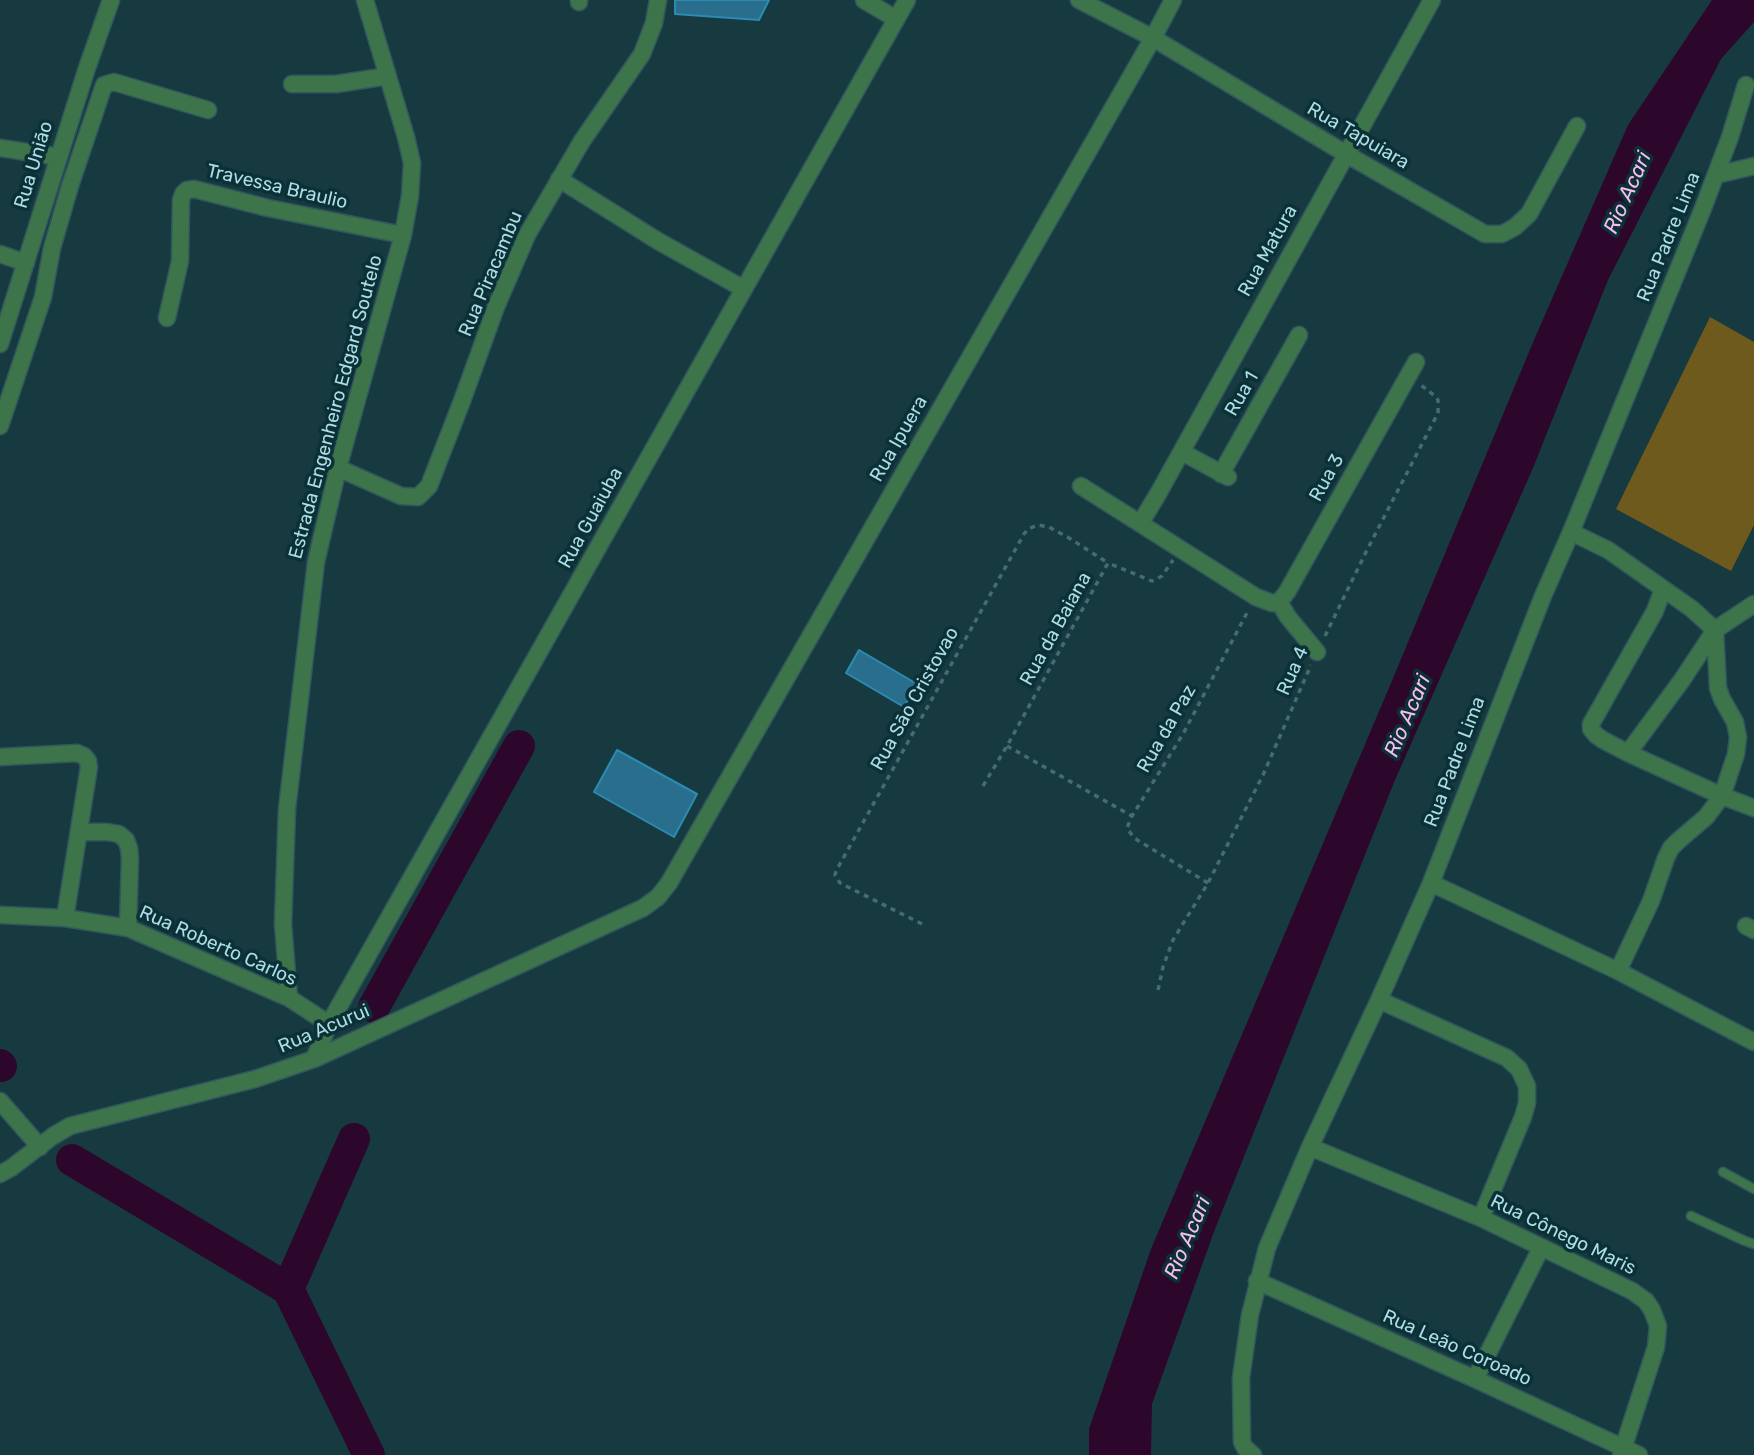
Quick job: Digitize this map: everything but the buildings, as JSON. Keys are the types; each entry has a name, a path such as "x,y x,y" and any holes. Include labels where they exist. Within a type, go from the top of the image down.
{"street":[{"name":"Rua União","path":"1,339 86,68 111,0"},
{"name":"Estrada Engenheiro Edgard Soutelo","path":"289,998 283,924 286,808 310,596 338,468 403,235 410,196 412,163 365,0"},
{"name":"Rua Piracambu","path":"338,468 401,496 418,497 429,486 496,307 527,235 582,141 642,54 654,23 658,0"},
{"path":"864,0 896,19"},
{"name":"Rua Guaiuba","path":"314,1059 329,1024 907,0"},
{"name":"Rua Tapuiara","path":"1079,0 1153,38 1485,234 1502,234 1515,227 1529,214 1577,126"},
{"name":"Rua Ipuera","path":"658,897 669,883 1173,0"},
{"name":"Rua Matura","path":"1141,522 1432,0"},
{"path":"292,84 336,84 388,76"},
{"path":"0,426 6,387 27,343 43,297 52,248 104,85 114,82 208,110"},
{"name":"Rua Padre Lima","path":"1245,1453 1241,1434 1244,1346 1257,1281 1267,1248 1310,1147 1431,883 1543,596 1716,175 1746,85"},
{"path":"0,148 59,157"},
{"path":"1716,175 1754,166"},
{"path":"52,178 70,186"},
{"path":"559,180 658,241 744,289"},
{"name":"Travessa Braulio","path":"167,318 180,261 181,200 187,190 194,189 268,208 403,235"},
{"path":"0,254 26,262"},
{"name":"Rua 1","path":"1182,452 1225,476 1299,335"},
{"path":"1,339 27,343"},
{"name":"Rua 3","path":"1267,600 1287,592 1412,369"},
{"path":"1081,486 1267,600 1288,617 1317,652"},
{"path":"1571,532 1608,551 1692,609 1714,630 1718,688 1735,722 1738,737 1736,754 1722,796 1706,817 1671,848 1651,901 1618,971"},
{"path":"1663,589 1646,629 1591,727 1596,736 1722,796 1754,808"},
{"path":"1629,752 1682,680 1714,630 1754,604"},
{"path":"0,757 78,752 88,761 80,832 65,918"},
{"path":"80,832 119,834 126,840 130,858 128,928"},
{"path":"1431,883 1618,971 1754,1042"},
{"name":"Rua Acurui","path":"0,1174 70,1126 255,1079 314,1059 643,908 658,897"},
{"name":"Rua Roberto Carlos","path":"0,915 65,918 128,928 289,998 329,1024"},
{"path":"1379,1000 1507,1058 1519,1069 1527,1086 1527,1103 1481,1218"},
{"path":"0,1101 40,1147"},
{"name":"Rua Cônego Maris","path":"1310,1147 1481,1218 1632,1291 1646,1301 1658,1326 1656,1347 1623,1451"},
{"path":"1475,1379 1541,1248"},
{"name":"Rua Leão Coroado","path":"1257,1281 1475,1379 1623,1451 1639,1455"}],"lane":[{"path":"1723,1172 1754,1189"},
{"path":"1691,1216 1754,1244"}],"path":[{"name":"Rua 4","path":"1158,990 1173,940 1208,883 1263,775 1317,652 1438,413 1438,400 1412,369"},
{"name":"Rua Sāo Cristovao","path":"922,924 840,883 835,875 836,871 1028,529 1038,525 1049,527 1108,563"},
{"name":"Rua da Baiana","path":"983,786 1108,563 1152,581 1167,570 1179,548"},
{"name":"Rua da Paz","path":"1132,816 1267,600"},
{"path":"1007,747 1132,816 1127,828 1134,838 1208,883"}],"shaded area":[{"path":"1710,317 1754,342 1754,525 1731,571 1616,509"}],"water":[{"name":"Rio Acari","path":"1712,0 1754,0 1754,22 1721,59 1608,280 1533,468 1395,780 1215,1229 1152,1404 1151,1455 1089,1455 1089,1429 1151,1249 1534,340 1628,125"}],"waterway":[{"path":"374,1007 519,746"},
{"path":"288,1289 354,1139"},
{"path":"72,1160 288,1289 369,1455"}]}
